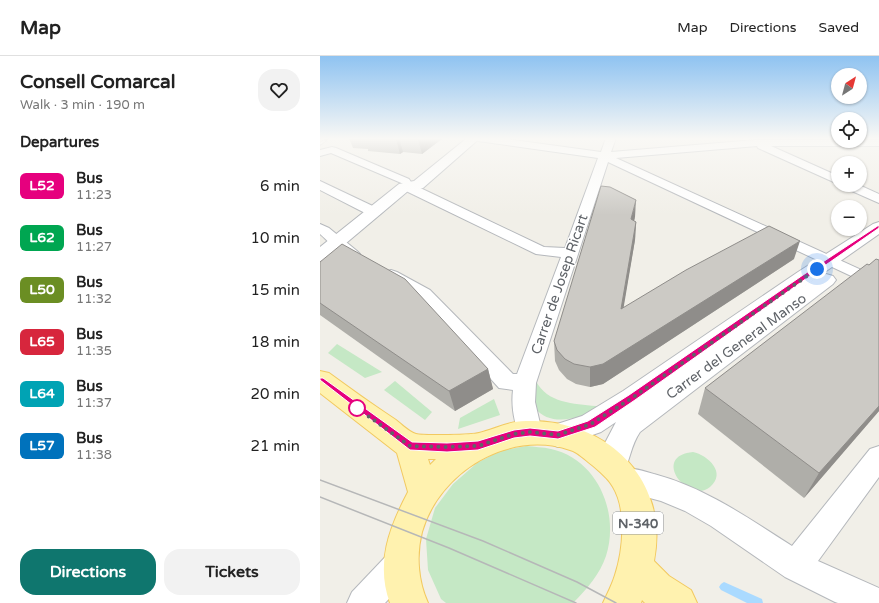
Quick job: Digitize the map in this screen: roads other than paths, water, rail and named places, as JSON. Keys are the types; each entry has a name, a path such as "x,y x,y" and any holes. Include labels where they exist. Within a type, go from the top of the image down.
{"main road":[{"path":"320,380 410,446 478,446"},
{"path":"409,603 400,563 403,540 412,514 424,493 442,472 460,457 478,446 514,434 530,432 558,435 575,439 591,448 619,473"},
{"path":"410,446 424,493"},
{"name":"N-340","path":"619,473 638,517 639,545 635,568 622,603"},
{"path":"635,568 656,589 678,603"}],"street":[{"path":"365,164 410,182 542,251 570,253"},
{"path":"320,256 410,182 437,164"},
{"name":"Carrer de Josep Ricart","path":"530,432 523,407 522,394 601,164"},
{"path":"620,164 879,284"},
{"path":"804,164 831,177"},
{"path":"320,185 374,212"},
{"path":"864,192 879,199"},
{"name":"Carrer del General Manso","path":"619,473 617,446 624,431 630,424 836,264 879,227"},
{"path":"320,228 330,234 346,250 424,294 508,382 525,383"},
{"name":"Carrer del General Manso","path":"558,435 591,424 836,264 879,242"},
{"path":"796,565 879,457"},
{"path":"619,473 695,501 731,522 796,565 858,596 877,603"},
{"path":"363,603 400,563"}],"waterway":[{"path":"724,587 758,603"}],"tram line":[{"path":"320,480 483,541 577,582 616,603"},
{"path":"320,497 449,548 576,603"}]}
